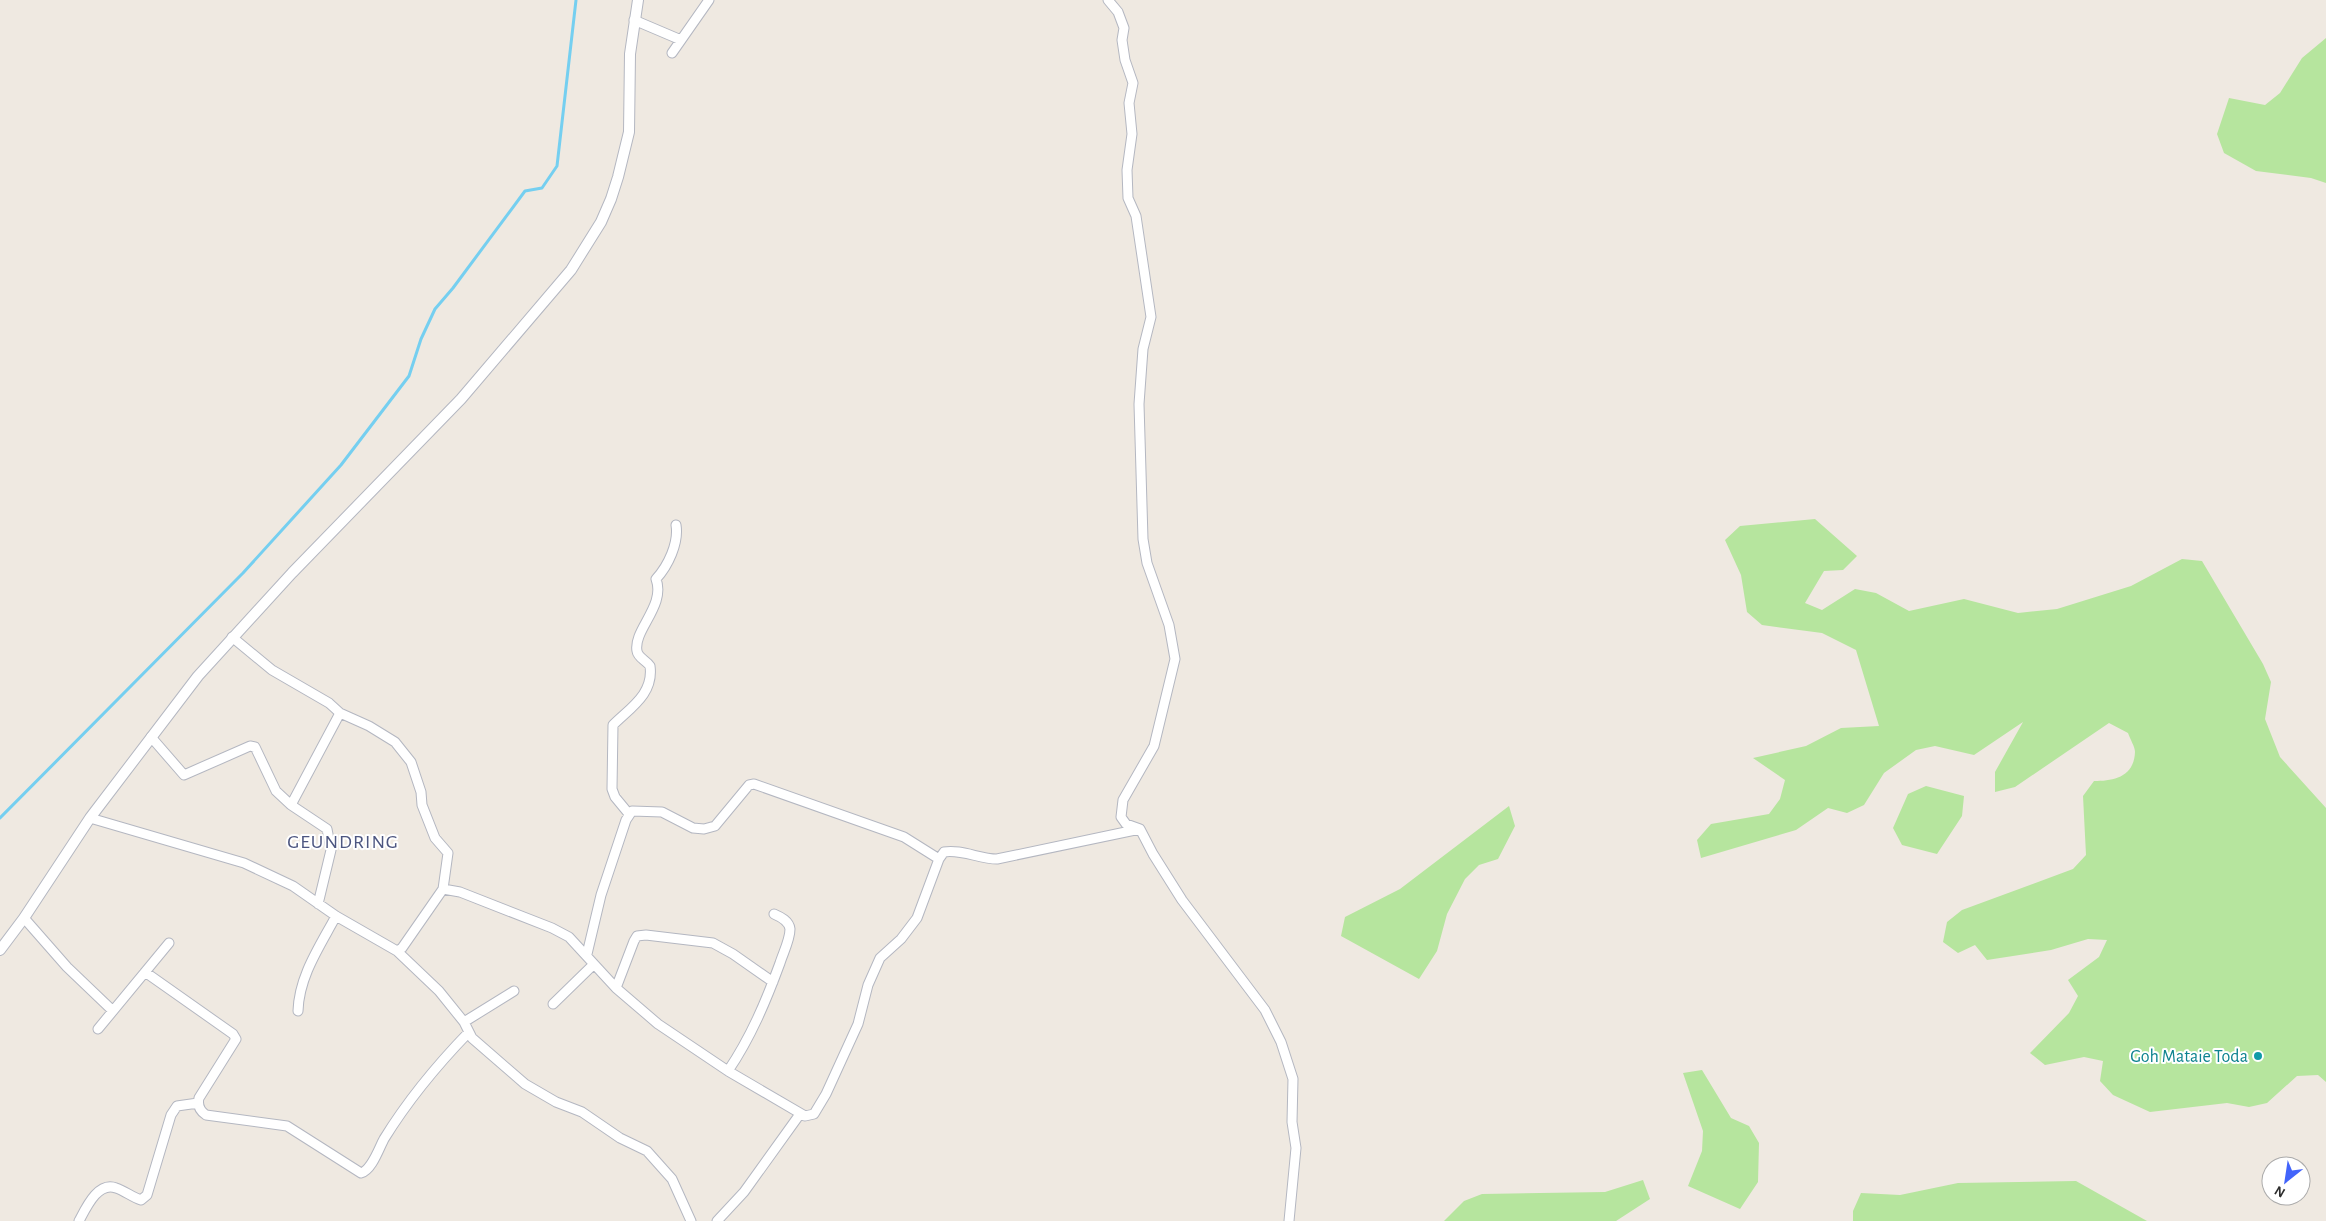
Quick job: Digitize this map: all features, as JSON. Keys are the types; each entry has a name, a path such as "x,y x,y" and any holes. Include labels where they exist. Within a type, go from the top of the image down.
{"street":[{"path":"0,950 24,918 90,818 198,676 232,637 461,398 571,270 585,250 612,199 628,132 630,54 638,0"},
{"path":"672,53 708,0"},
{"path":"1108,0 1118,12 1124,28 1122,40 1125,60 1133,83 1128,103 1132,134 1127,170 1128,198 1136,216 1151,317 1143,350 1139,404 1143,539 1147,563 1168,625 1175,660 1154,746 1124,800 1122,817 1126,824 1140,829 1153,854 1182,900 1264,1010 1281,1042 1293,1079 1292,1122 1296,1148 1290,1221"},
{"path":"634,20 681,40"},
{"path":"629,814 615,797 612,789 613,725 642,698 648,686 650,666 640,656 637,647 657,598 659,588 656,578 668,560 677,532 676,525"},
{"path":"232,637 272,670 329,703 340,713 368,726 395,742 411,762 421,792 422,805 435,838 448,853 443,889 402,948 397,951"},
{"path":"292,805 340,713"},
{"path":"151,737 184,775 250,746 255,747 276,791 292,805 327,829 331,850 318,904"},
{"path":"587,954 601,895 629,814 632,811 662,812 693,828 704,829 715,826 749,785 754,784 904,837 939,859"},
{"path":"90,818 244,864 293,886 336,916 397,951 439,991 464,1022 472,1038 525,1084 556,1102 582,1112 620,1138 647,1151 672,1179 691,1221"},
{"path":"443,889 460,892 552,928 568,937 587,954 593,965 616,988 658,1024 728,1071 800,1114 809,1117 814,1114 826,1094 858,1024 868,985 880,958 894,946 916,918 939,859 944,852 949,851 984,859 997,859 1140,829"},
{"path":"728,1071 759,1017 773,982 790,928 787,921 774,914"},
{"path":"298,1011 302,982 336,916"},
{"path":"24,918 66,967 113,1012"},
{"path":"616,988 634,941 638,936 646,935 713,943 733,954 773,982"},
{"path":"98,1029 169,943"},
{"path":"553,1004 593,965"},
{"path":"145,972 233,1034 236,1039 206,1085 198,1103 202,1112 206,1115 287,1126 357,1172 365,1173 406,1107 448,1055 470,1032"},
{"path":"464,1022 514,991"},
{"path":"79,1221 97,1193 106,1187 116,1188 141,1200 146,1195 172,1115 177,1106 198,1103"},
{"path":"716,1221 744,1192 800,1114"}],"green space":[{"path":"2326,38 2326,183 2311,178 2256,171 2224,153 2217,134 2229,98 2265,105 2280,93 2302,58"},
{"path":"1815,519 1857,556 1843,570 1824,571 1805,603 1822,610 1855,589 1876,593 1909,611 1964,599 2018,613 2057,609 2131,586 2182,559 2202,561 2263,664 2271,682 2265,719 2280,757 2326,808 2326,1082 2318,1075 2297,1076 2267,1103 2249,1107 2227,1103 2150,1112 2113,1095 2100,1081 2103,1061 2084,1057 2045,1065 2030,1053 2069,1013 2078,996 2068,980 2099,957 2107,940 2088,939 2051,950 1987,960 1975,945 1958,953 1943,942 1947,922 1962,910 2073,869 2086,855 2083,796 2094,781 2109,780 2122,776 2131,767 2134,760 2135,750 2128,733 2109,723 2015,787 1995,792 1995,772 2023,722 1974,755 1935,746 1916,750 1884,773 1864,805 1847,813 1828,808 1796,830 1701,858 1697,840 1711,824 1769,814 1780,799 1785,780 1753,758 1806,746 1841,728 1879,726 1856,650 1822,633 1762,625 1747,612 1741,575 1725,540 1740,526"},
{"path":"1926,786 1964,796 1962,816 1937,854 1902,845 1893,828 1908,794"},
{"path":"1509,806 1515,826 1498,859 1479,865 1465,879 1447,914 1437,951 1419,979 1341,936 1345,917 1400,889"},
{"path":"1702,1070 1731,1118 1749,1126 1759,1143 1758,1182 1740,1209 1688,1186 1702,1151 1703,1131 1683,1073"},
{"path":"1643,1180 1650,1199 1616,1221 1444,1221 1464,1201 1482,1194 1605,1192"},
{"path":"2076,1181 2147,1221 1853,1221 1853,1211 1861,1193 1900,1195 1958,1183"}],"waterway":[{"path":"0,818 243,573 341,465 409,376 421,339 435,309 453,288 525,191 542,188 557,166 576,0"}],"place":[{"name":"Goh Mataie Toda","path":"2258,1056"}],"district":[{"name":"GEUNDRING","path":"343,841"}]}
